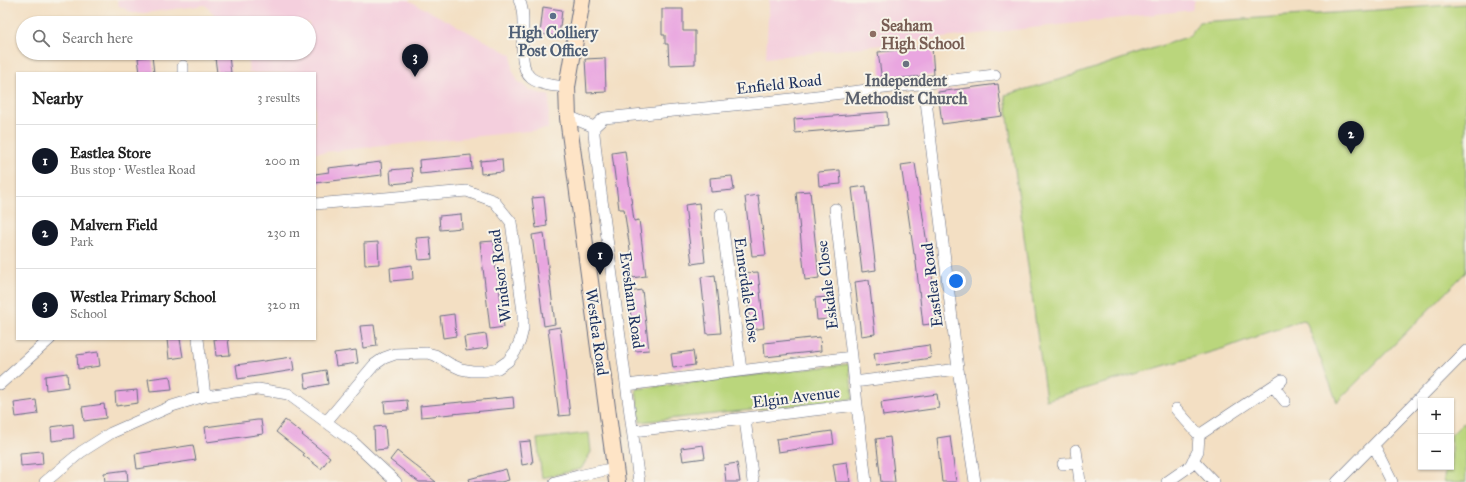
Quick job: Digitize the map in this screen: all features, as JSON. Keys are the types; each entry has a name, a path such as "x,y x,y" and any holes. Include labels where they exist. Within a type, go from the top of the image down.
{"main road":[{"name":"Westlea Road","path":"582,0 567,87 568,118 616,475"}],"street":[{"path":"519,0 523,20 523,61 530,78 537,82 567,87"},
{"name":"Enfield Road","path":"594,127 604,118 995,76"},
{"name":"Eastlea Road","path":"924,84 958,369 975,482"},
{"path":"568,118 575,119 594,127"},
{"name":"Evesham Road","path":"594,127 597,162 639,482"},
{"name":"Windsor Road","path":"316,204 467,191 494,201 511,222 523,312 523,329 515,352 508,362 498,368 484,371 472,371 461,369 435,355 427,353 395,354 384,358 374,365 326,422"},
{"name":"Eskdale Close","path":"835,209 852,358"},
{"name":"Ennerdale Close","path":"721,214 741,370"},
{"path":"0,384 49,340"},
{"path":"198,340 205,396"},
{"path":"1337,482 1466,352"},
{"name":"Elgin Avenue","path":"627,384 852,358 857,405 633,431"},
{"path":"854,382 958,369"},
{"path":"1199,435 1277,383 1285,401"},
{"path":"45,482 81,452 111,433 172,406 205,396 258,389 288,394 352,441 396,482"},
{"path":"857,405 866,482"},
{"path":"1167,482 1190,466 1198,451 1199,435 1176,409"},
{"path":"745,419 753,482"},
{"path":"1374,446 1392,482"},
{"path":"1076,450 1080,482"},
{"path":"1193,460 1214,482"},
{"path":"1062,464 1078,463"},
{"path":"555,482 578,476 616,475"}],"shaded area":[{"path":"117,0 408,0 512,55 512,69 518,81 529,90 550,96 548,129 316,153 316,72 249,72 248,60 316,60 316,16 216,16 205,5 144,13 133,13 119,6"},
{"name":"Seaham High School","path":"769,0 1195,0 1192,10 766,58"}],"green space":[{"path":"1466,4 1466,272 1337,402 1306,321 1302,320 1225,348 1046,400 1005,95 1065,78 1190,36 1199,22"},
{"path":"849,364 853,399 640,422 636,389"},
{"path":"1466,420 1466,482 1445,482 1444,480 1445,470 1454,470 1454,432"},
{"path":"589,433 591,452 581,469 542,478 537,439"}],"building":[{"path":"543,7 562,10 559,36 540,34"},
{"path":"662,9 683,9 683,31 695,31 695,64 669,65 668,44 665,44 665,35 662,35"},
{"name":"Independent Methodist Church","path":"932,47 934,75 882,80 878,52"},
{"path":"605,58 606,92 587,93 585,59"},
{"path":"138,60 152,60 154,72 140,72"},
{"path":"215,60 229,60 231,72 217,72"},
{"path":"998,84 1002,116 942,124 938,92"},
{"path":"887,112 888,125 795,133 794,119"},
{"path":"625,151 634,221 639,220 646,276 632,278 631,256 624,209 619,209 612,153"},
{"path":"471,155 472,169 420,174 419,160"},
{"path":"502,159 503,172 481,174 480,161"},
{"path":"381,162 382,175 316,183 316,174 329,172 328,168"},
{"path":"915,163 931,264 937,323 923,325 915,254 901,165"},
{"path":"412,168 413,182 391,184 390,170"},
{"path":"840,170 841,184 819,186 818,172"},
{"path":"732,176 734,190 711,192 710,178"},
{"path":"866,186 876,270 862,272 852,188"},
{"path":"810,191 819,278 805,280 796,192"},
{"path":"758,195 766,255 752,256 745,197"},
{"path":"544,197 547,226 536,228 532,198"},
{"path":"699,203 705,262 692,264 685,205"},
{"path":"461,214 462,228 440,230 439,216"},
{"path":"544,233 555,324 544,326 532,235"},
{"path":"430,237 432,259 419,260 416,238"},
{"path":"494,241 496,271 504,327 490,329 480,242"},
{"path":"378,242 379,264 365,265 364,243"},
{"path":"412,265 413,279 391,281 390,268"},
{"path":"758,272 764,328 751,330 744,273"},
{"path":"715,275 721,333 707,334 701,277"},
{"path":"869,280 875,334 861,336 855,282"},
{"path":"642,290 649,350 635,351 628,292"},
{"path":"828,297 831,319 817,320 815,298"},
{"path":"454,314 456,336 443,338 440,316"},
{"path":"374,325 377,346 363,348 360,326"},
{"path":"560,327 570,415 559,416 548,329"},
{"path":"486,334 488,348 466,351 464,337"},
{"path":"820,337 821,351 765,357 764,343"},
{"path":"167,340 180,340 183,357 169,359"},
{"path":"214,340 228,340 230,355 216,356"},
{"path":"929,345 931,358 876,366 874,353"},
{"path":"356,350 358,363 336,366 334,353"},
{"path":"693,351 695,365 673,368 671,354"},
{"path":"98,352 100,366 78,369 77,355"},
{"path":"292,357 294,370 238,379 236,365"},
{"path":"326,370 328,384 306,388 304,374"},
{"path":"67,373 68,387 46,390 45,376"},
{"path":"170,376 172,390 150,392 148,379"},
{"path":"137,390 138,403 116,406 115,392"},
{"path":"937,394 939,408 883,416 881,402"},
{"path":"513,397 514,408 421,417 420,406"},
{"path":"36,400 38,414 16,417 14,403"},
{"path":"407,400 408,411 385,413 384,402"},
{"path":"104,404 106,418 84,421 82,407"},
{"path":"261,420 263,434 207,442 205,427"},
{"path":"285,420 330,457 321,469 276,432"},
{"path":"73,424 74,438 52,441 51,427"},
{"path":"385,426 387,449 375,450 374,427"},
{"path":"832,431 834,444 778,452 776,439"},
{"path":"950,436 956,482 942,482 937,438"},
{"path":"890,437 895,482 881,482 876,439"},
{"path":"530,441 533,463 522,465 519,442"},
{"path":"193,445 196,460 137,469 135,454"},
{"path":"703,445 705,458 683,461 681,448"},
{"path":"42,451 43,464 21,466 20,453"},
{"path":"397,451 436,482 419,482 390,460"},
{"path":"847,462 850,482 836,482 833,464"},
{"path":"737,463 740,482 726,482 724,465"},
{"path":"506,469 509,480 501,482 470,482 469,479"},
{"path":"127,470 128,482 105,482 104,473"}],"place":[{"name":"High Colliery Post Office","path":"553,16"},
{"name":"Seaham High School","path":"873,34"},
{"name":"Independent Methodist Church","path":"906,64"},
{"name":"Westlea Primary School","path":"415,77"},
{"name":"Malvern Field","path":"1351,154"},
{"name":"Eastlea Store","path":"600,275"}]}
